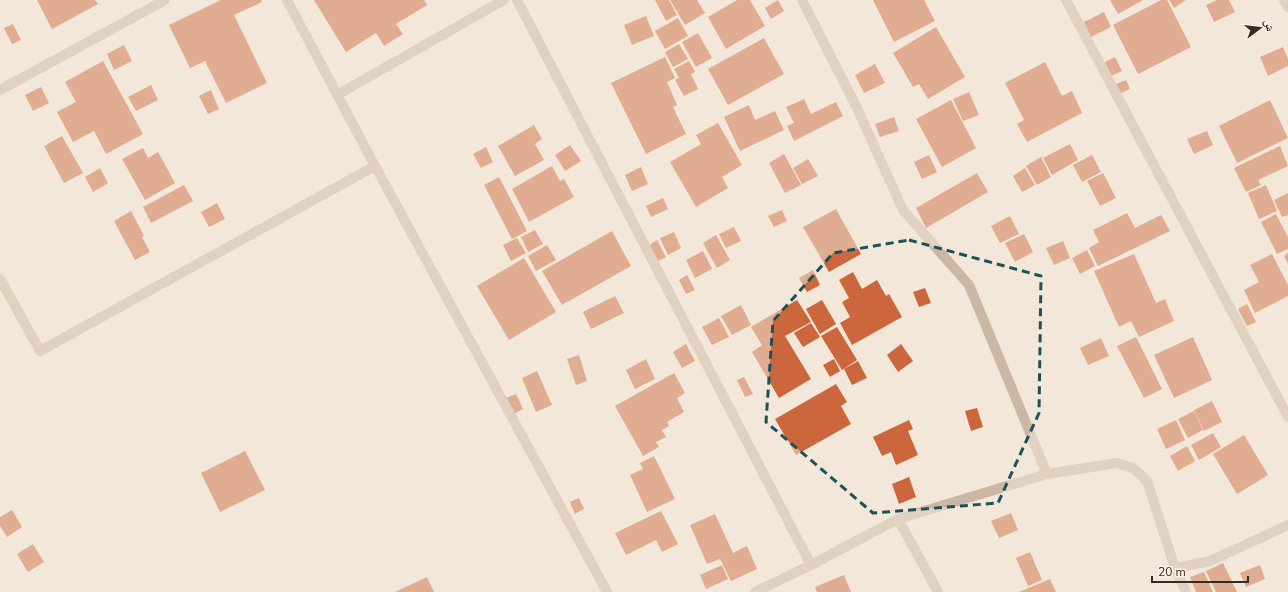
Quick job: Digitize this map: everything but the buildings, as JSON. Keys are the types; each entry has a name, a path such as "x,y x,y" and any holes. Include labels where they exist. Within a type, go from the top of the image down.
{"street":[{"path":"0,90 165,0"},
{"path":"287,0 375,166 607,592"},
{"path":"337,95 503,0"},
{"path":"517,0 811,565"},
{"path":"802,0 856,106 903,210 969,285 1047,474"},
{"path":"1066,0 1288,417"},
{"path":"1284,0 1288,7"},
{"path":"0,279 40,351 375,166"},
{"path":"755,592 811,565 898,519 1047,474 1117,463 1133,468 1147,481 1175,568 1186,592"},
{"path":"898,519 938,592"},
{"path":"1175,568 1210,561 1288,525"}],"highlighted area":[{"path":"909,240 1041,276 1039,413 998,503 873,513 766,422 773,321 833,253"}]}
